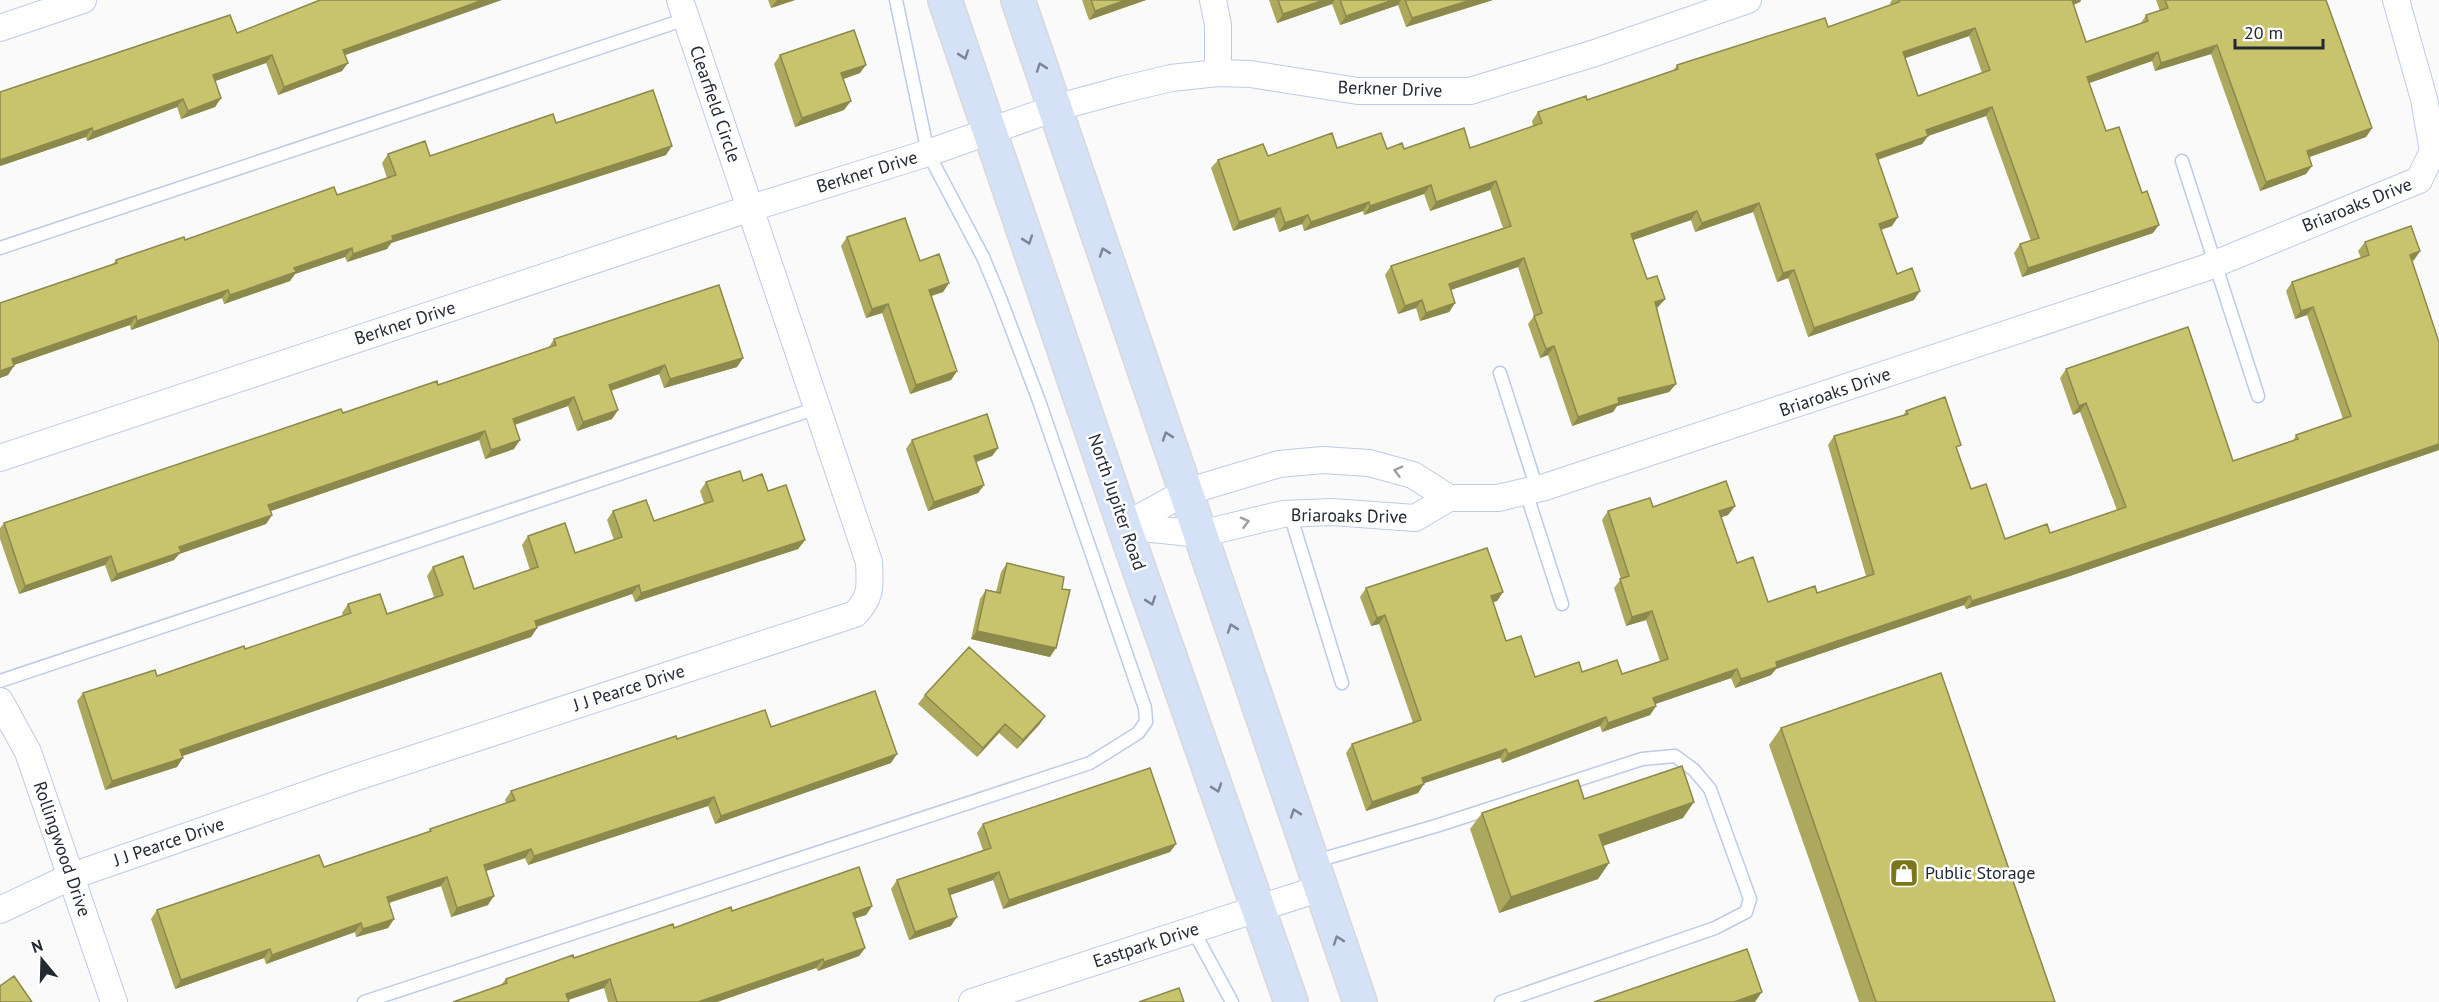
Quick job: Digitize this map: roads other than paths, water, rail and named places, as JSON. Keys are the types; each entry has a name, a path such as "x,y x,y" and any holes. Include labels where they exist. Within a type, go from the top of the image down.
{"main road":[{"name":"North Jupiter Road","path":"945,0 1124,526 1292,1002"},
{"path":"1018,0 1360,1002"}],"street":[{"path":"0,28 83,0"},
{"path":"1213,0 1218,25 1218,73"},
{"name":"Berkner Drive","path":"0,458 751,208 928,153 1056,108 1171,78 1218,73 1250,74 1358,91 1470,91 1595,53 1748,0"},
{"name":"Briaroaks Drive","path":"1124,526 1200,534 1290,514 1332,512 1415,518 1449,498 1498,498 1532,490 1623,464 2217,263 2419,180 2432,174 2433,151 2424,99 2396,0"},
{"name":"Clearfield Circle","path":"683,9 751,208"},
{"name":"J J Pearce Drive","path":"0,910 72,876 354,778 855,614 866,602 870,587 869,562 751,208"},
{"path":"1124,526 1186,492 1280,464 1323,460 1369,463 1413,475 1449,498"},
{"name":"Rollingwood Drive","path":"0,701 28,752 114,1002"},
{"name":"Eastpark Drive","path":"972,1002 1035,992 1193,930 1259,908 1316,875"}],"lane":[{"path":"364,1002 1090,763 1138,733 1146,722 1145,708 1039,401 1000,298 983,257 928,153 896,0"},
{"path":"0,248 683,9"},
{"path":"2182,161 2217,263 2258,396"},
{"path":"1500,373 1562,604"},
{"path":"0,681 817,408"},
{"path":"1290,514 1342,683"},
{"path":"1316,875 1439,825 1642,759 1675,756 1694,770 1710,789 1750,899 1746,912 1715,928 1501,1002"},
{"path":"1193,930 1232,1002"}],"place":[{"name":"Public Storage","path":"1904,873"}]}
